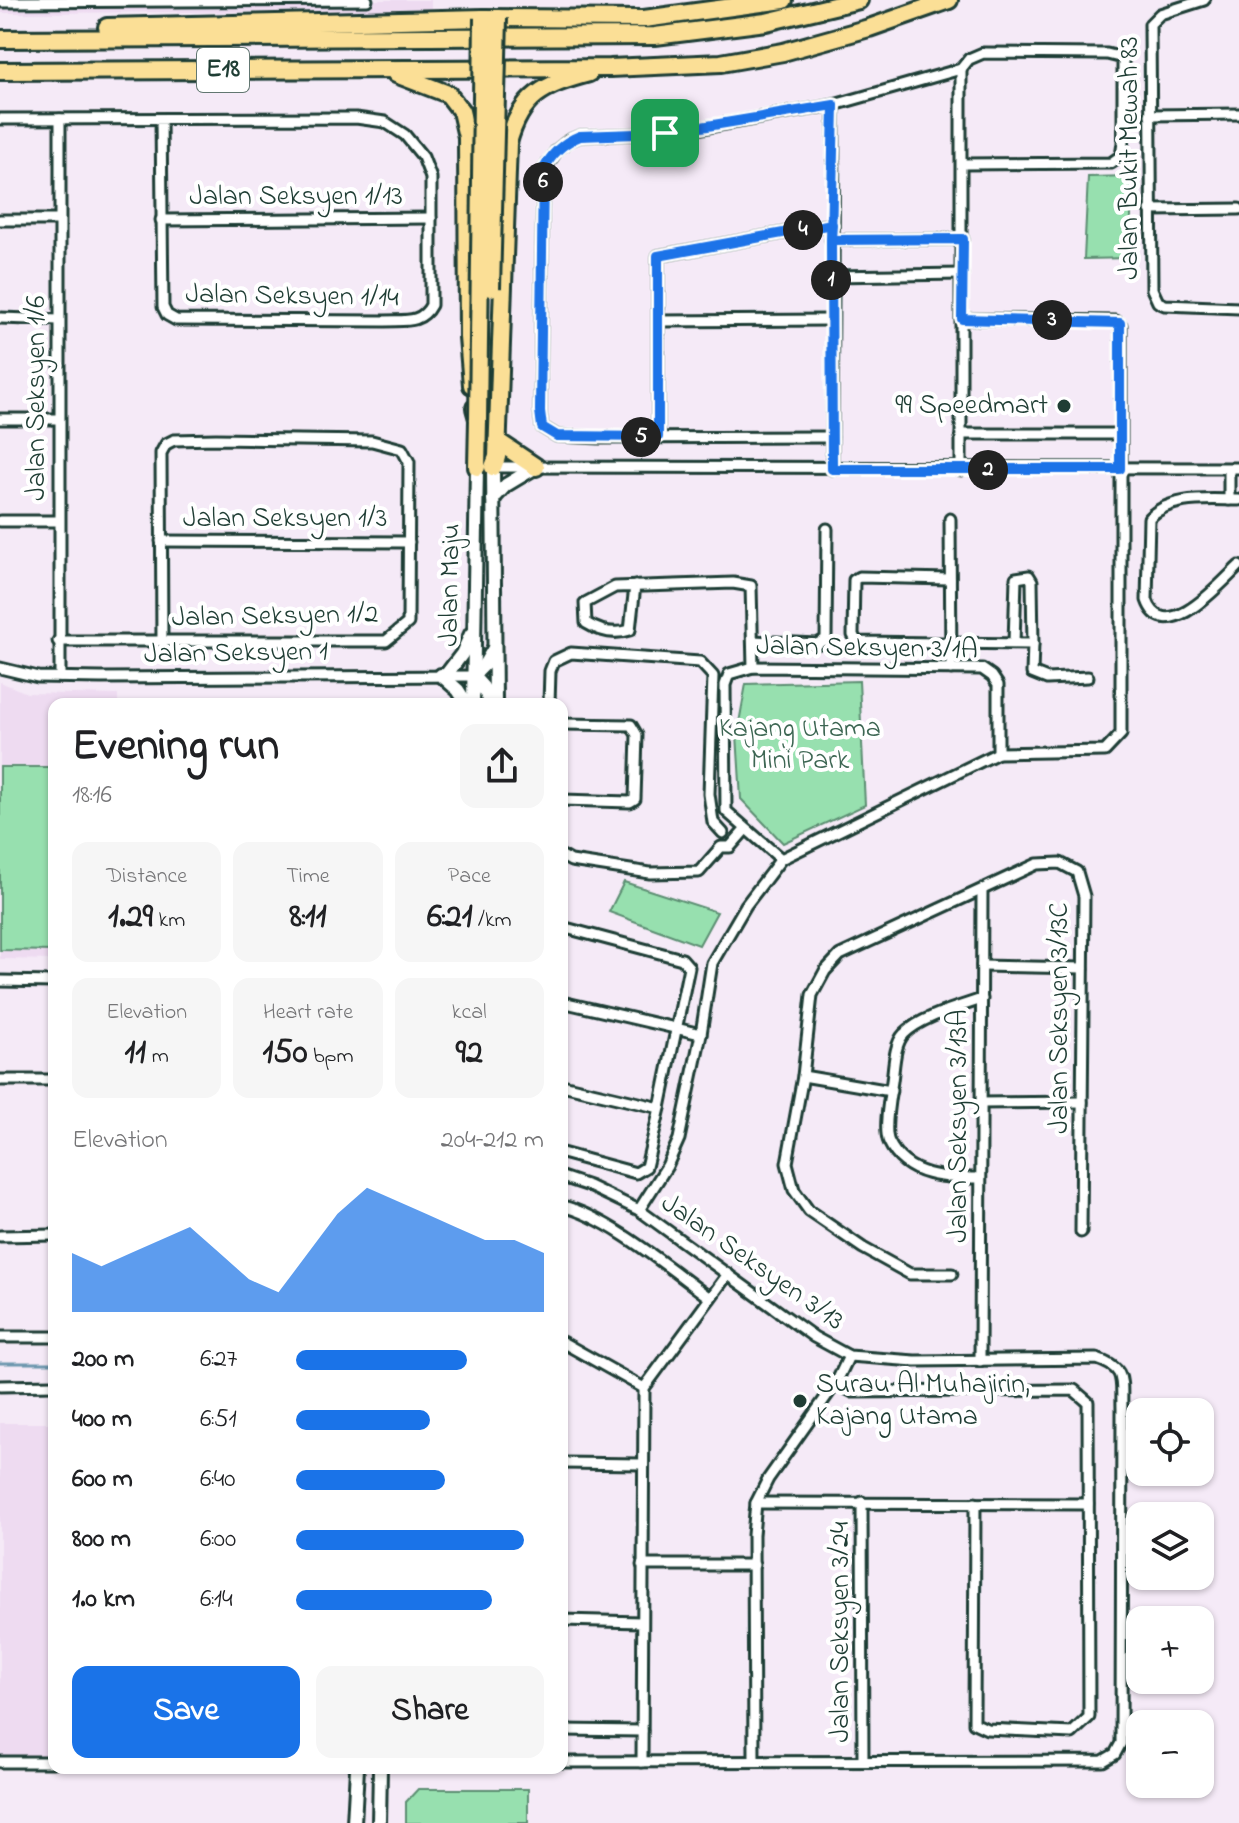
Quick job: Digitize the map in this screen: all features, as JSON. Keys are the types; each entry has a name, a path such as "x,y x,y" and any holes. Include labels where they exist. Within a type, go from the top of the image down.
{"highway":[{"path":"51,38 77,28 491,18 644,19 784,0"},
{"name":"E18","path":"0,39 655,36 766,22 859,0"},
{"name":"E18","path":"0,71 610,68 721,63 783,52 869,28 949,0"},
{"path":"485,467 489,455 491,18"},
{"path":"478,419 491,18"},
{"path":"485,467 497,457 508,143 514,122 522,108 547,86 610,68"},
{"path":"367,70 402,75 427,84 448,94 461,111 467,137 468,337 474,405 485,467"},
{"path":"497,441 536,467"}],"street":[{"path":"0,2 367,0"},
{"name":"Jalan Bukit Mewah 83","path":"1204,0 1160,14 1150,24 1152,289 1158,302 1174,306 1239,308"},
{"path":"832,437 557,436 542,427 543,171 557,150 580,136 674,133 834,105 961,69 969,59 983,53 1107,54 1123,58 1121,156 1111,163 962,164"},
{"path":"961,69 961,470"},
{"path":"832,469 834,105"},
{"path":"1150,115 1239,114"},
{"path":"0,119 356,118 385,122 405,135 423,157 431,178 431,218"},
{"name":"Jalan Seksyen 1/6","path":"60,119 60,677"},
{"path":"161,119 161,220"},
{"path":"1150,210 1239,209"},
{"name":"Jalan Seksyen 1/13","path":"161,220 431,218"},
{"name":"Jalan Seksyen 1/14","path":"161,220 163,307 167,315 176,320 417,320 426,315 431,305 431,218"},
{"path":"0,220 59,220"},
{"path":"658,437 658,256 832,224"},
{"path":"831,240 963,239"},
{"path":"831,276 962,274"},
{"path":"0,318 59,320"},
{"path":"639,1210 667,1166 679,1139 712,963 746,905 781,859 998,753 1105,751 1121,734 1121,325 1116,321 962,319"},
{"path":"659,321 832,320"},
{"path":"0,419 59,419"},
{"path":"961,434 1120,434"},
{"name":"Jalan Seksyen 1/2","path":"58,641 386,641 408,623 409,462 402,449 372,441 174,440 166,444 161,453 161,541"},
{"path":"485,467 1234,468 1234,500 1177,502 1157,509 1149,518 1147,600 1150,609 1161,616 1182,615 1193,609 1239,566"},
{"name":"Jalan Maju","path":"485,467 493,499 493,698"},
{"name":"Jalan Maju","path":"473,698 473,630 485,467"},
{"path":"493,499 506,485 536,467"},
{"path":"950,519 951,669"},
{"path":"0,521 59,521"},
{"path":"753,641 817,644 826,639 827,529"},
{"path":"161,541 162,642"},
{"name":"Jalan Seksyen 1/3","path":"161,541 409,542"},
{"path":"1014,643 1016,578 1024,575 1032,581 1032,673 1047,679 1088,677"},
{"path":"950,579 859,577 854,580 853,635 857,642 1033,644"},
{"path":"635,586 630,630 621,633 597,629 586,623 585,603 615,587 635,586 733,583 751,586 753,667"},
{"path":"463,698 443,675 462,654 473,630"},
{"path":"489,698 473,676 495,647"},
{"path":"549,698 550,671 554,661 571,653 700,662 707,667 713,676 709,794 713,822 723,833"},
{"name":"Jalan Seksyen 3/1A","path":"781,859 726,811 725,685 729,674 753,667 982,669 998,685 998,753"},
{"name":"Jalan Seksyen 1","path":"0,668 22,675 60,677 473,676"},
{"path":"568,724 631,725 637,735 635,799 630,802 568,800"},
{"path":"721,847 719,837 736,820"},
{"path":"568,859 650,873 699,872 721,847 730,847 745,830"},
{"name":"Jalan Seksyen 3/13C","path":"952,1274 910,1274 863,1248 809,1211 794,1190 787,1163 803,1076 812,995 825,971 840,955 1037,864 1060,863 1077,872 1084,896 1081,1232"},
{"name":"Jalan Seksyen 3/13A","path":"980,1361 982,891"},
{"path":"568,929 682,959 689,967 646,1167 636,1173 568,1155"},
{"path":"982,966 1083,968"},
{"path":"0,981 48,982"},
{"path":"980,1178 945,1178 925,1173 904,1162 888,1141 899,1039 914,1025 982,999"},
{"path":"568,1003 701,1034"},
{"path":"803,1076 891,1091"},
{"path":"0,1080 48,1080"},
{"path":"568,1086 660,1108"},
{"path":"980,1103 1082,1102"},
{"name":"Jalan Seksyen 3/13","path":"568,1179 639,1210 814,1337 849,1356 915,1361 1097,1359 1114,1365 1121,1374 1121,1743 1115,1754 1103,1761 863,1761"},
{"path":"568,1207 628,1239 710,1298"},
{"path":"0,1236 48,1235"},
{"path":"642,1762 644,1388 728,1274"},
{"path":"0,1337 48,1337"},
{"path":"568,1345 644,1388"},
{"path":"754,1761 753,1535 756,1503 768,1479 836,1383 849,1356"},
{"path":"836,1383 853,1392 1074,1390 1088,1402 1089,1717 1072,1733 987,1729 974,1723 975,1503"},
{"path":"0,1386 48,1385"},
{"path":"568,1463 643,1464"},
{"name":"Jalan Seksyen 3/24","path":"862,1502 863,1761"},
{"path":"756,1503 1088,1504"},
{"path":"642,1565 754,1565"},
{"path":"568,1620 641,1622"},
{"path":"568,1730 642,1731"},
{"path":"568,1762 863,1761"},
{"path":"0,1762 48,1762"},
{"path":"354,1823 357,1774"},
{"path":"379,1823 380,1774"}],"shaded area":[{"path":"0,0 431,0 431,11 0,13"},
{"path":"0,682 27,693 118,695 118,698 48,698 48,960 0,959"},
{"path":"0,1423 48,1423 48,1759 0,1759"}],"green space":[{"path":"1131,176 1131,258 1084,259 1088,177"},
{"name":"Kajang Utama Mini Park","path":"859,681 865,805 783,843 741,799 737,734 746,684"},
{"path":"0,767 48,767 48,951 0,950"},
{"path":"624,882 717,912 699,945 609,912"},
{"path":"418,1789 528,1789 528,1823 406,1823 406,1802"}],"waterway":[{"path":"0,1363 48,1363"}],"place":[{"name":"99 Speedmart","path":"1064,406"},
{"name":"Surau Al Muhajirin, Kajang Utama","path":"800,1401"}],"route":[{"path":"665,133 580,136 557,150 543,171 542,427 557,436 658,437 658,256 832,224 831,240 963,239 962,319 1120,323 1120,469 832,469 831,240 832,224 834,105 665,133"}]}
